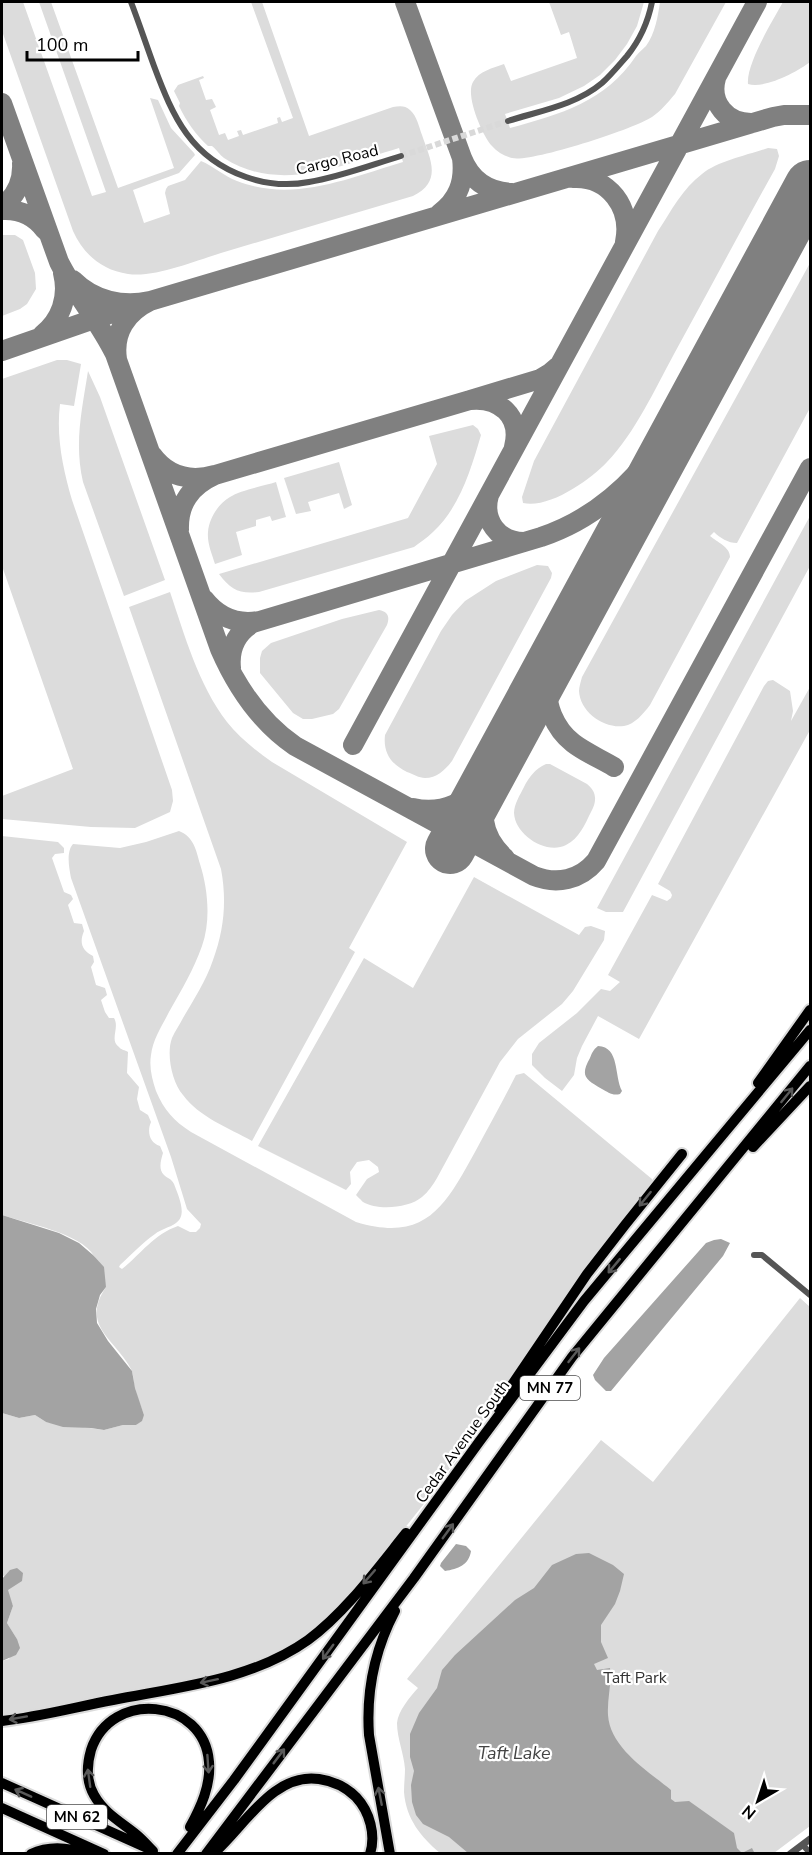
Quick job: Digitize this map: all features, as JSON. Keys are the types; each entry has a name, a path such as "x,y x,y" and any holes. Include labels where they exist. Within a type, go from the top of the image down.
{"highway":[{"path":"678,1188 755,1088 810,1010"},
{"name":"Cedar Avenue South","path":"177,1853 234,1780 584,1301 810,1030"},
{"name":"MN 77","path":"206,1854 414,1578 572,1357 810,1066"},
{"path":"697,1206 810,1086"},
{"path":"479,1442 505,1395 587,1274 682,1154"},
{"path":"2,1721 221,1678 253,1669 283,1656 309,1639 333,1617 448,1485"},
{"path":"390,1854 369,1735 370,1681 381,1641 414,1578"},
{"path":"156,1852 102,1807 93,1795 88,1776 93,1745 105,1727 122,1714 155,1708 187,1722 202,1739 209,1760 209,1780 202,1803 177,1853"},
{"path":"213,1854 276,1790 294,1780 315,1778 336,1784 356,1797 363,1806 372,1830 370,1854"},
{"name":"MN 62","path":"2,1784 156,1852"},
{"name":"MN 62","path":"2,1808 104,1854"},
{"path":"31,1854 52,1847 68,1848 87,1854"}],"street":[{"name":"Cargo Road","path":"131,2 173,113 185,134 194,144 223,167 254,180 295,184 321,180 401,156"},
{"path":"508,121 573,100 601,84 619,66 637,42 645,26 652,2"},
{"path":"754,1255 762,1255 810,1295"},
{"path":"790,1854 810,1839"},
{"path":"802,1845 810,1853"}],"green space":[{"path":"2,2 23,2 92,196 106,192 39,2 51,2 118,188 174,168 150,98 158,100 171,128 194,153 195,155 179,173 133,190 144,223 170,214 166,189 168,186 185,180 201,161 237,181 279,190 321,186 403,162 399,148 311,173 267,174 245,169 224,158 212,146 204,142 185,117 174,91 178,85 203,76 204,78 199,80 206,100 212,99 216,107 210,110 219,135 225,133 228,140 239,136 237,131 241,130 243,135 278,123 277,118 280,117 282,122 293,118 251,2 262,2 309,136 393,107 408,108 418,122 431,161 432,169 428,184 413,196 174,268 138,275 110,269 88,254 73,231 2,31"},
{"path":"549,2 644,2 637,26 627,44 600,75 559,98 505,114 510,128 564,111 596,95 610,85 646,46 656,25 660,2 726,2 675,94 655,115 625,129 582,144 539,155 512,158 498,152 488,141 476,115 471,88 479,75 504,64 511,81 577,58 569,32 561,35"},
{"path":"783,2 810,2 810,62 772,82 748,84 751,65"},
{"path":"768,148 777,149 779,156 775,169 627,438 607,462 568,492 545,502 523,503 522,497 534,461 658,231 678,200 695,180 709,169"},
{"path":"2,235 15,235 23,240 35,273 36,289 27,304 2,316"},
{"path":"810,263 810,408 737,543 724,540 714,532 710,536 726,548 730,557 650,705 628,725 616,726 601,722 588,712 580,699 579,689 582,677"},
{"path":"57,360 81,364 74,406 60,404 59,429 63,465 72,500 172,790 173,801 170,812 135,828 91,827 2,819 2,796 73,769 2,566 2,379"},
{"path":"88,371 100,397 165,580 124,596 80,468 80,426"},
{"path":"473,425 481,435 469,474 457,499 442,522 414,547 259,592 236,590 219,574 408,518 437,464 429,436"},
{"path":"339,462 352,505 344,509 339,493 308,502 311,511 296,514 284,478"},
{"path":"276,482 286,517 272,521 270,516 256,520 256,526 236,532 242,555 215,564 208,532 210,521 218,507 234,495"},
{"path":"810,516 810,566 623,912 606,912 597,908"},
{"path":"537,565 548,566 552,573 551,578 452,761 440,773 429,778 420,777 401,769 392,762 387,753 385,735 441,631 465,601 496,581"},
{"path":"170,592 200,676 217,707 237,733 272,762 407,842 349,948 355,952 252,1141 197,1110 179,1089 171,1068 172,1038 210,968 220,938 224,904 221,869 129,607"},
{"path":"379,610 388,615 387,625 339,709 333,714 303,719 293,713 260,673 262,651 271,643 342,619"},
{"path":"773,680 790,691 793,711 791,721 810,687 810,730 639,1039 598,1016 577,1058 574,1075 562,1091 532,1065 532,1054 539,1043 577,1013 601,989 610,991 620,982 608,975 652,895 667,901 671,898 670,891 658,884 764,686 768,681"},
{"path":"546,764 587,784 593,790 595,797 593,808 578,835 566,845 558,847 541,845 533,841 520,829 514,813 515,806 528,780"},
{"path":"179,831 194,844 203,874 207,894 207,926 195,963 156,1038 150,1064 153,1082 162,1104 170,1115 185,1128 356,1222 400,1228 417,1223 443,1203 454,1189 516,1075 524,1073 652,1179 652,1184 423,1505 332,1616 285,1651 226,1675 2,1718 2,1661 9,1659 17,1639 7,1623 13,1606 4,1575 2,1579 2,1413 19,1418 35,1415 46,1422 104,1430 123,1425 136,1425 144,1415 131,1369 98,1322 99,1300 106,1287 94,1256 87,1248 65,1235 2,1215 2,836 58,842 64,848 64,853 55,854 52,858 64,892 71,895 73,899 68,905 74,923 82,924 84,931 82,943 84,949 93,956 94,962 91,967 96,985 105,988 107,995 101,1000 109,1018 114,1018 116,1022 116,1044 128,1052 127,1073 139,1087 137,1099 140,1110 148,1115 151,1122 150,1136 153,1142 160,1146 163,1153 161,1170 173,1182 180,1199 182,1210 180,1219 146,1241 120,1265 122,1269 155,1239 169,1230 178,1226 190,1232 196,1232 201,1224 187,1209 171,1157 71,878 69,855 73,844 120,848"},
{"path":"474,877 579,935 585,927 591,926 605,931 604,940 573,991 562,1004 518,1039 500,1062 430,1188 422,1197 409,1204 377,1207 363,1202 356,1195 367,1179 379,1172 378,1167 369,1160 357,1162 350,1172 351,1184 346,1190 258,1146 364,958 413,988"},
{"name":"Taft Park","path":"800,1298 810,1307 810,1826 774,1853 440,1853 416,1827 405,1802 405,1769 397,1723 402,1709 418,1688 407,1679 601,1440 653,1482"}],"water":[{"path":"598,1046 610,1051 613,1057 622,1091 620,1094 608,1092 588,1080 586,1076 587,1064"},
{"path":"2,1215 59,1233 79,1243 104,1267 106,1287 100,1295 96,1309 97,1323 132,1371 144,1415 142,1421 136,1425 123,1425 104,1430 63,1427 46,1422 35,1415 19,1418 2,1413"},
{"path":"721,1239 730,1243 723,1256 611,1391 606,1391 593,1375 604,1358 706,1243"},
{"path":"456,1544 466,1546 471,1551 470,1556 462,1566 445,1571 440,1566 441,1563"},
{"name":"Taft Lake","path":"589,1553 613,1565 624,1574 615,1604 601,1625 601,1642 608,1658 594,1664 597,1670 610,1668 608,1715 615,1738 641,1767 671,1790 671,1799 675,1802 689,1801 734,1833 737,1848 742,1853 468,1853 449,1837 423,1824 416,1815 412,1802 411,1785 414,1771 410,1757 410,1734 419,1713 437,1688 442,1670 455,1655 515,1600 534,1588 552,1565 576,1554"},
{"path":"17,1568 23,1573 22,1581 8,1590 13,1606 7,1623 20,1648 16,1655 2,1661 2,1579 10,1570"},
{"path":"752,1848 754,1852 752,1853 742,1853"}],"taxiway":[{"path":"405,2 462,158"},
{"path":"353,745 757,2"},
{"path":"716,78 715,96 722,110 735,120 753,123"},
{"path":"2,103 59,262 115,354 220,649 242,691 260,715 282,737 295,746 534,876 551,880 568,879 583,873 596,861 810,468"},
{"path":"2,351 150,301 773,117 810,115"},
{"path":"439,214 446,209 459,190 463,167 462,158 470,173 481,184 488,188 512,193"},
{"path":"2,207 18,188 22,163"},
{"path":"573,178 597,182 615,196 625,217 625,242"},
{"path":"803,200 810,187"},
{"path":"2,210 26,214 36,220 45,230"},
{"path":"42,335 49,329 62,307 65,291 63,273"},
{"path":"73,280 90,293 109,301 119,303 150,301 135,311 123,324 117,340 117,359"},
{"path":"514,447 515,426 506,411 490,402 470,400 540,379 557,367"},
{"path":"231,668 231,654 235,642 242,631 253,623 541,537 571,525 597,509 620,490 660,446 711,369"},
{"path":"215,475 470,400"},
{"path":"152,455 165,468 180,476 197,478 215,475 199,484 188,497 181,512 179,530"},
{"path":"489,495 488,513 494,528 507,538 524,542"},
{"path":"204,599 215,611 228,618 243,622 259,621"},
{"path":"567,633 549,675 547,690 549,707 561,731 573,743 614,767"},
{"path":"413,808 424,810 445,808 472,794 488,779 484,801 484,821 490,840 505,858"}],"runway":[{"path":"450,849 810,185"}],"tunnel":[{"path":"401,156 508,121"}]}
